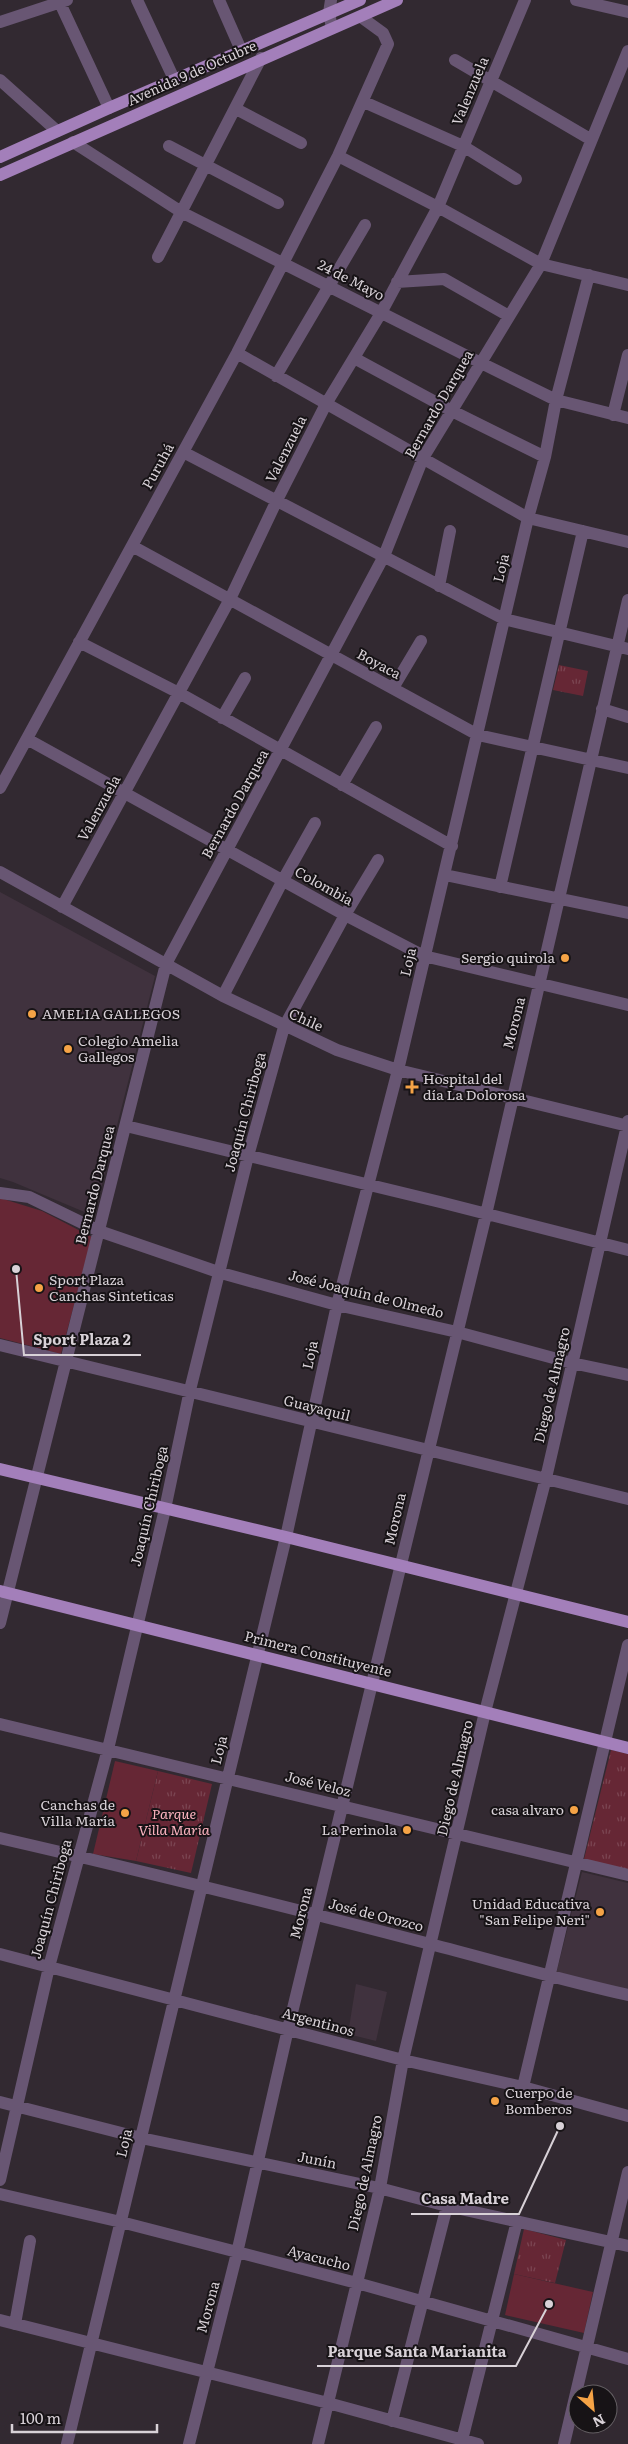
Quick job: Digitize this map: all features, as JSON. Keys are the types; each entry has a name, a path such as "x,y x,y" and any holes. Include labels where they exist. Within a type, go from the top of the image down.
{"main road":[{"name":"Avenida 9 de Octubre","path":"0,157 174,79 360,0"},
{"name":"Avenida 9 de Octubre","path":"0,175 261,58 397,0"},
{"path":"0,1469 286,1536 628,1622"},
{"name":"Primera Constituyente","path":"4,1592 137,1627 372,1683 628,1748"}],"street":[{"path":"136,0 174,79"},
{"path":"219,0 241,50"},
{"path":"331,0 332,28"},
{"name":"Valenzuela","path":"62,907 230,599 277,500 326,404 381,312 438,207 525,0"},
{"path":"576,0 628,12"},
{"path":"0,22 64,1 109,108"},
{"name":"Puruhá","path":"0,788 237,354 364,102 388,44 383,33 361,16"},
{"name":"Bernardo Darquea","path":"0,1623 4,1592 68,1362 166,964 281,752 330,654 384,556 423,458 541,264 590,139 628,51"},
{"path":"158,257 207,166 261,58"},
{"path":"456,60 590,139"},
{"path":"0,80 57,131"},
{"path":"364,102 463,146 516,179"},
{"path":"236,109 302,143"},
{"name":"24 de Mayo","path":"73,142 183,212 481,363 556,400 628,418"},
{"path":"169,146 278,204"},
{"path":"338,156 438,207 541,264 628,285"},
{"path":"276,376 365,225"},
{"name":"Loja","path":"67,2444 286,1536 337,1305 398,1070 528,518 545,457 556,400 589,275"},
{"path":"397,282 444,279 509,316"},
{"path":"237,354 528,518 628,542"},
{"path":"613,415 628,355"},
{"path":"354,358 452,411 545,457"},
{"path":"183,452 504,620 622,648"},
{"path":"439,586 450,531"},
{"path":"500,887 583,531"},
{"name":"Boyaca","path":"132,546 478,735 628,768"},
{"name":"Morona","path":"189,2444 237,2252 288,2029 427,1449 486,1214 602,709 622,648 628,600"},
{"path":"393,688 420,640"},
{"path":"80,642 179,693 281,752 452,846"},
{"path":"222,718 245,678"},
{"path":"602,709 628,716"},
{"path":"342,785 376,727"},
{"name":"Colombia","path":"27,739 344,915 424,956 628,1005"},
{"path":"223,996 282,880 315,823"},
{"name":"Joaquín Chiriboga","path":"0,2180 49,1967 77,1856 108,1749 165,1509 190,1390 221,1273 248,1156 284,1027 344,915 378,860"},
{"name":"Chile","path":"0,872 223,996 284,1027 337,1050 398,1070 628,1124"},
{"path":"445,875 628,913"},
{"name":"Diego de Almagro","path":"318,2444 380,2188 403,2060 486,1712 546,1478 628,1124"},
{"path":"126,1126 628,1250"},
{"name":"José Joaquín de Olmedo","path":"0,1192 29,1197 100,1231 221,1273 337,1305 457,1332 572,1363 628,1375"},
{"name":"Guayaquil","path":"0,1345 190,1390 311,1422 628,1499"},
{"path":"522,2087 628,1645"},
{"name":"José Veloz","path":"0,1724 228,1777 628,1875"},
{"name":"José de Orozco","path":"0,1838 202,1886 431,1944 549,1977 628,1995"},
{"name":"Argentinos","path":"0,1954 403,2060 522,2087 628,2116"},
{"name":"Junín","path":"0,2102 141,2138 380,2188 447,2206 628,2246"},
{"path":"564,2444 628,2172"},
{"name":"Ayacucho","path":"0,2194 121,2222 356,2283 628,2359"},
{"path":"392,2421 447,2206"},
{"path":"461,2442 517,2221"},
{"path":"15,2324 30,2241"},
{"path":"0,2320 328,2403 461,2442 478,2444"}],"shaded area":[{"name":"Colegio Amelia Gallegos","path":"0,892 155,976 94,1216 0,1178"},
{"name":"Unidad Educativa \"San Felipe Neri\"","path":"582,1872 628,1883 628,1991 556,1974"},
{"path":"356,1984 387,1992 376,2041 348,2034"}],"green space":[{"path":"559,665 588,671 583,696 553,690"},
{"name":"Sport Plaza Canchas Sinteticas","path":"0,1198 42,1211 92,1237 61,1354 0,1338"},
{"path":"611,1750 628,1754 628,1870 584,1859"},
{"name":"Canchas de Villa María","path":"115,1761 158,1771 136,1861 93,1854"},
{"name":"Parque Villa María","path":"158,1771 212,1784 191,1873 136,1861"},
{"path":"524,2229 566,2240 555,2283 514,2274"},
{"path":"514,2274 593,2292 584,2333 505,2315"}],"place":[{"name":"Sergio quirola","path":"565,958"},
{"name":"AMELIA GALLEGOS","path":"32,1014"},
{"name":"Colegio Amelia Gallegos","path":"68,1049"},
{"name":"Hospital del día La Dolorosa","path":"412,1087"},
{"name":"Sport Plaza 2","path":"16,1269"},
{"name":"Sport Plaza Canchas Sinteticas","path":"39,1288"},
{"name":"casa alvaro","path":"574,1810"},
{"name":"Canchas de Villa María","path":"125,1813"},
{"name":"La Perinola","path":"407,1830"},
{"name":"Unidad Educativa \"San Felipe Neri\"","path":"600,1912"},
{"name":"Cuerpo de Bomberos","path":"495,2101"},
{"name":"Casa Madre","path":"560,2126"},
{"name":"Parque Santa Marianita","path":"549,2304"}]}
